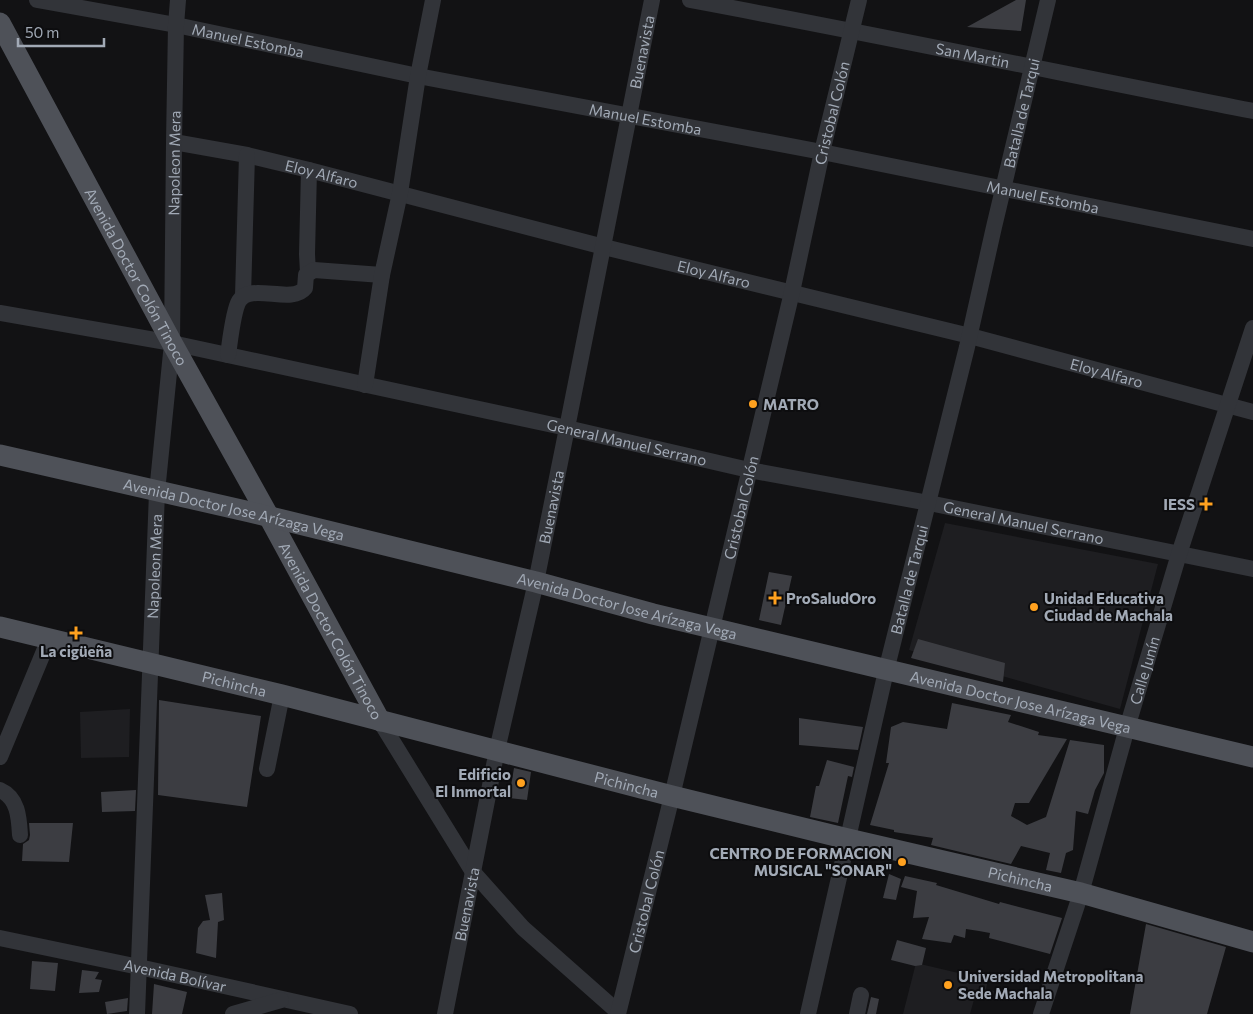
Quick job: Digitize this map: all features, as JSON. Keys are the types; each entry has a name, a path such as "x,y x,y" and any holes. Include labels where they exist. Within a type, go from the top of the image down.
{"main road":[{"name":"Avenida Doctor Colón Tinoco","path":"0,23 172,343 380,721"},
{"name":"Avenida Doctor Jose Arízaga Vega","path":"0,455 269,517 536,582 653,614 1253,757"},
{"name":"Pichincha","path":"0,626 282,695 672,796 1081,893 1253,942"}],"street":[{"name":"Manuel Estomba","path":"37,0 176,25 418,76 822,152 1253,239"},
{"name":"Napoleon Mera","path":"137,1014 156,492 172,343 176,25 178,0"},
{"path":"365,385 382,274 400,193 418,76 433,0"},
{"name":"Buenavista","path":"445,1014 497,750 536,582 652,0"},
{"name":"San Martin","path":"690,0 852,30 1032,68 1253,111"},
{"name":"Cristobal Colón","path":"618,1013 672,796 792,292 822,152 859,0"},
{"name":"Batalla de Tarqui","path":"808,1014 887,669 970,336 1048,0"},
{"name":"Eloy Alfaro","path":"174,142 309,170 604,246 970,336 1253,412"},
{"path":"228,355 238,304 243,296 247,156"},
{"path":"243,296 252,294 298,294 305,288 308,273 309,170"},
{"path":"308,273 314,270 382,274"},
{"name":"General Manuel Serrano","path":"0,313 172,343 567,428 749,470 929,503 1253,569"},
{"name":"Calle Junín","path":"1041,1014 1081,893 1127,728 1180,554 1253,328"},
{"path":"0,757 49,639"},
{"path":"267,769 282,695"},
{"name":"Avenida Doctor Colón Tinoco","path":"380,721 473,872 522,928 618,1013"},
{"path":"0,790 8,794 19,812 20,835"},
{"name":"Avenida Bolívar","path":"0,938 350,1014"},
{"path":"857,1014 862,995"},
{"path":"233,1014 284,1000"}],"shaded area":[{"name":"Unidad Educativa Ciudad de Machala","path":"945,523 1158,564 1120,709 909,650"},
{"path":"130,709 129,757 81,758 80,712"},
{"name":"Universidad Metropolitana Sede Machala","path":"916,963 988,980 986,989 994,991 992,1000 975,996 970,1014 903,1014"}],"building":[{"path":"1016,0 1026,0 1021,31 967,27"},
{"name":"ProSaludOro","path":"769,572 792,576 781,625 759,620"},
{"path":"918,639 1005,663 1003,682 911,658"},
{"path":"159,700 261,716 247,807 158,795"},
{"path":"952,703 1011,715 1008,722 1039,732 1038,735 1067,739 1029,803 1015,803 1011,816 1027,825 1046,817 1070,740 1104,745 1104,773 1095,790 1088,814 1076,811 1073,850 1066,853 1061,873 1046,870 1050,853 1021,846 1011,864 931,845 933,838 894,832 894,830 870,825 889,763 886,763 891,727 903,722 947,729"},
{"path":"799,718 863,727 858,750 799,745"},
{"path":"827,760 854,767 852,777 848,776 838,823 810,817 816,786 819,786"},
{"name":"Edificio El Inmortal","path":"514,768 531,772 527,800 509,798"},
{"path":"136,790 135,811 102,812 101,792"},
{"path":"29,823 73,823 69,862 22,861 23,844 29,840 30,835"},
{"path":"889,874 901,879 896,900 883,898"},
{"path":"905,876 937,883 936,885 999,904 1000,902 1062,918 1050,954 989,938 990,933 966,929 965,938 954,935 951,943 922,939 929,917 913,918 917,891 901,887"},
{"path":"222,893 224,920 218,922 216,958 196,953 198,928 203,921 210,920 205,895"},
{"path":"1146,924 1226,947 1207,1014 1130,1014"},
{"path":"897,940 926,948 922,965 915,966 891,960"},
{"path":"32,961 58,963 55,991 30,989"},
{"path":"82,970 99,972 95,979 102,980 99,992 79,993"},
{"path":"154,984 187,992 182,1014 152,1014"},
{"path":"871,997 879,999 876,1014 867,1014"},
{"path":"128,998 127,1011 107,1014 105,1002"}],"place":[{"name":"MATRO","path":"753,404"},
{"name":"IESS","path":"1206,504"},
{"name":"ProSaludOro","path":"775,598"},
{"name":"Unidad Educativa Ciudad de Machala","path":"1034,607"},
{"name":"La cigüeña","path":"76,633"},
{"name":"Edificio El Inmortal","path":"521,783"},
{"name":"CENTRO DE FORMACION MUSICAL \"SONAR\"","path":"902,862"},
{"name":"Universidad Metropolitana Sede Machala","path":"948,985"}]}
